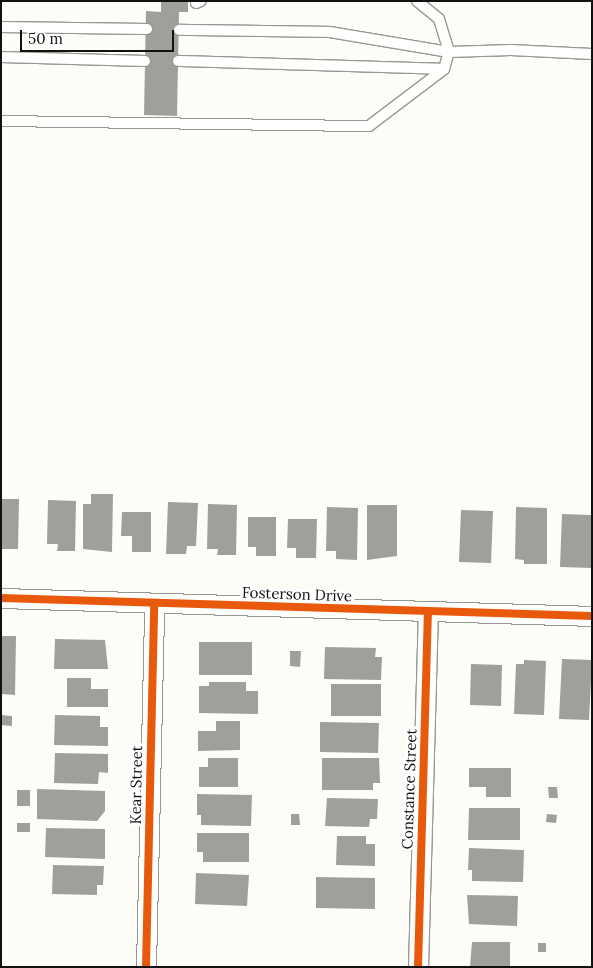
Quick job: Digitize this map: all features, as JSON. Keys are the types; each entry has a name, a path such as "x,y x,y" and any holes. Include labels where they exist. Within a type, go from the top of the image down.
{"street":[{"name":"Fosterson Drive","path":"1,598 592,616"},
{"name":"Kear Street","path":"146,967 154,603"},
{"name":"Constance Street","path":"418,967 428,612"}],"lane":[{"path":"1,121 369,126 444,69 449,52 439,19 417,1"},
{"path":"1,27 147,29"},
{"path":"179,30 330,32 449,52 511,50 592,54"},
{"path":"1,57 145,60"},
{"path":"178,62 444,69"}],"building":[{"path":"161,1 188,1 188,12 179,12 177,116 144,115 146,11 161,12"},
{"path":"91,494 113,494 112,552 83,549 83,504 91,504"},
{"path":"1,499 19,499 18,549 1,549"},
{"path":"48,500 76,501 75,551 57,551 58,544 47,544"},
{"path":"168,502 198,503 196,546 187,546 186,554 166,554"},
{"path":"208,504 237,505 236,555 217,555 218,549 207,549"},
{"path":"367,505 397,505 397,556 367,560"},
{"path":"327,507 358,508 357,560 336,559 336,551 326,551"},
{"path":"516,507 547,508 547,564 524,564 524,560 515,559"},
{"path":"461,510 493,511 491,563 459,562"},
{"path":"122,512 151,512 151,552 132,552 132,536 121,536"},
{"path":"562,514 592,515 592,568 560,567"},
{"path":"248,517 276,517 276,556 256,556 256,547 248,547"},
{"path":"288,519 317,519 316,558 296,558 296,548 287,548"},
{"path":"1,636 16,636 15,695 1,694"},
{"path":"55,639 105,640 108,669 54,669"},
{"path":"199,642 252,642 252,675 199,675"},
{"path":"325,647 376,648 375,657 382,657 381,680 324,679"},
{"path":"290,651 301,651 300,667 290,666"},
{"path":"562,659 592,660 589,720 559,719"},
{"path":"524,660 546,661 544,715 514,714 516,664 524,664"},
{"path":"471,664 502,665 501,706 470,705"},
{"path":"67,678 91,678 91,689 108,689 108,707 67,707"},
{"path":"209,682 246,682 246,691 258,691 258,714 199,713 199,686 209,686"},
{"path":"331,684 381,684 381,716 331,716"},
{"path":"1,715 12,716 12,726 1,725"},
{"path":"55,715 100,716 100,727 108,727 108,746 54,745"},
{"path":"216,721 240,721 240,750 198,751 198,731 216,731"},
{"path":"320,722 379,723 378,753 320,752"},
{"path":"55,753 108,754 108,773 99,772 98,784 54,783"},
{"path":"208,758 238,758 238,787 199,787 199,767 208,767"},
{"path":"322,758 379,758 380,783 373,783 373,790 322,790"},
{"path":"469,768 511,768 511,797 486,797 486,787 469,787"},
{"path":"548,787 557,787 558,798 549,798"},
{"path":"37,789 105,791 105,811 97,821 37,819"},
{"path":"17,790 30,790 30,806 17,806"},
{"path":"197,794 252,795 251,826 201,825 201,815 197,815"},
{"path":"327,798 378,799 377,819 370,819 369,827 325,826"},
{"path":"469,808 520,808 520,840 468,840"},
{"path":"291,814 299,814 300,825 291,825"},
{"path":"547,814 557,815 556,823 546,822"},
{"path":"17,823 30,823 30,832 17,832"},
{"path":"46,828 105,829 105,859 45,857"},
{"path":"197,833 249,833 249,862 203,862 203,852 197,852"},
{"path":"337,836 366,836 366,844 375,844 375,866 336,865"},
{"path":"469,848 524,850 523,882 472,881 472,870 468,870"},
{"path":"53,865 104,866 103,885 97,885 97,895 52,894"},
{"path":"196,873 249,875 247,906 195,904"},
{"path":"316,877 375,878 375,909 316,908"},
{"path":"467,895 518,896 517,926 469,924"},
{"path":"472,942 510,942 510,967 470,967"},
{"path":"538,943 546,943 546,952 538,952"}],"cycle path":[{"path":"1,598 592,616"},
{"path":"146,967 154,603"},
{"path":"418,967 428,611"}]}
